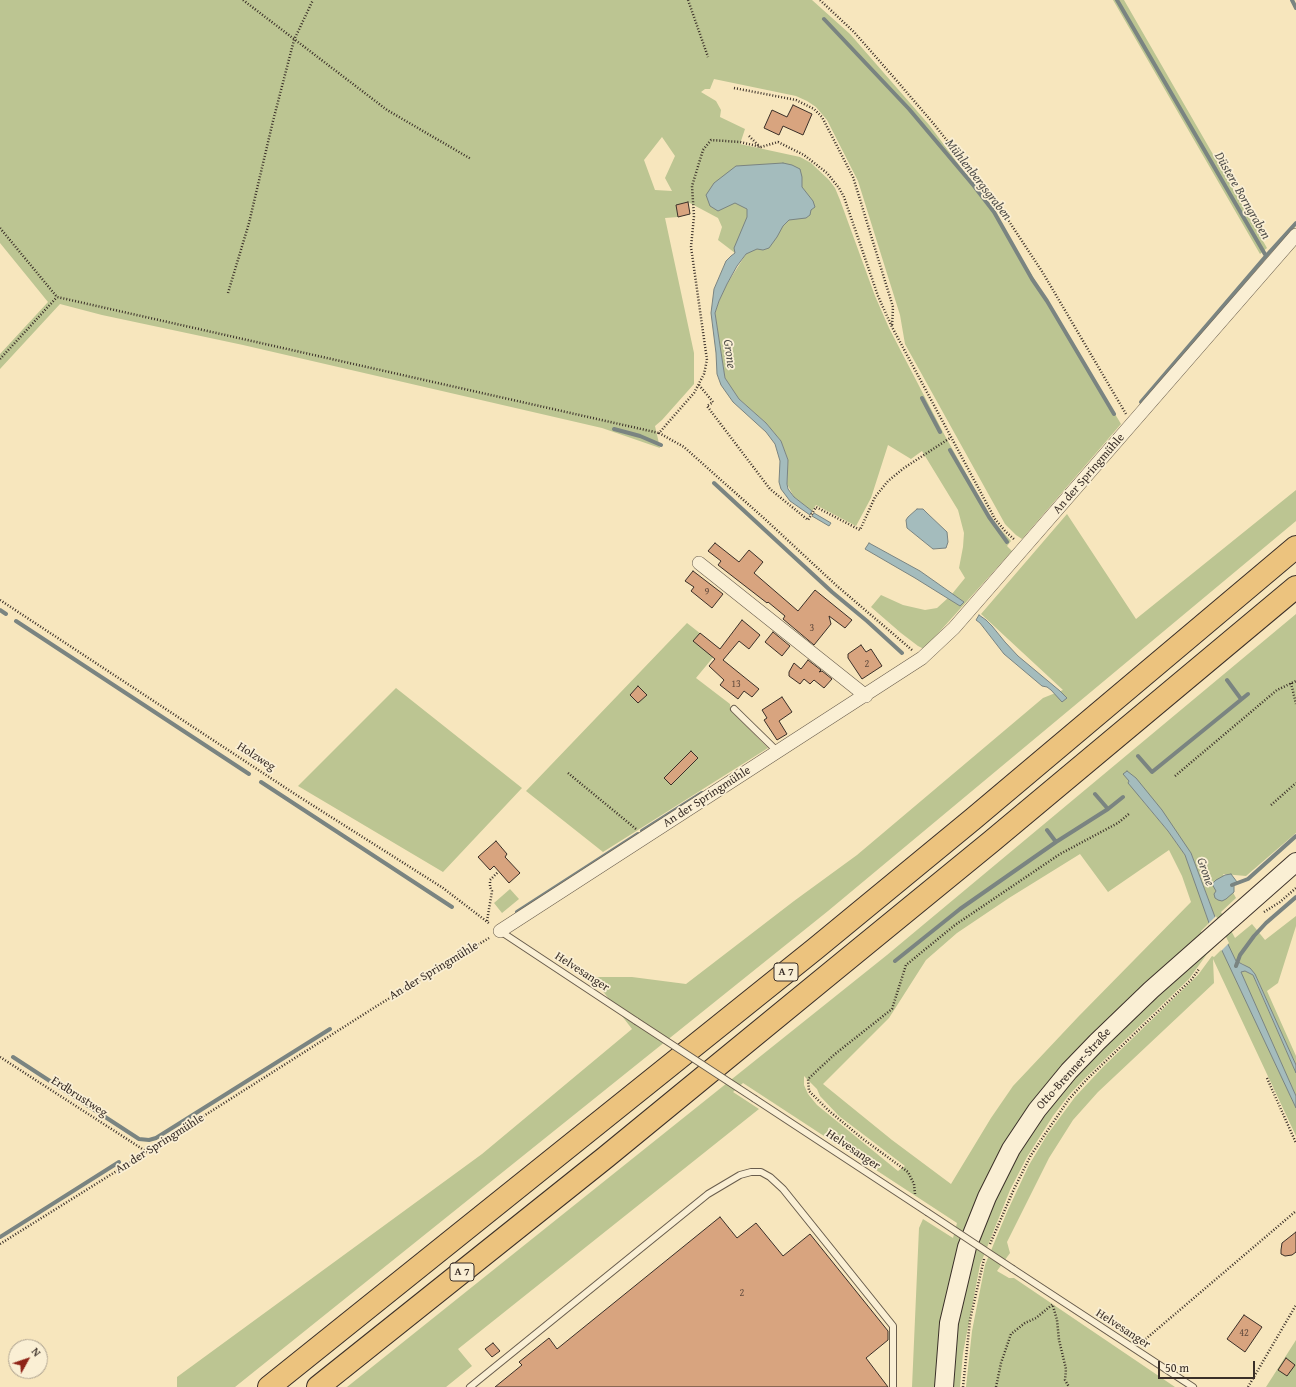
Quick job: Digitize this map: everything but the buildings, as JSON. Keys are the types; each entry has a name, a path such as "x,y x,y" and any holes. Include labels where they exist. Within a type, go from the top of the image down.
{"highway":[{"name":"A 7","path":"269,1387 808,954 1296,548"},
{"name":"A 7","path":"318,1387 717,1067 992,841 1296,587"}],"main road":[{"name":"Otto-Brenner-Straße","path":"944,1387 949,1323 966,1247 987,1197 1011,1148 1037,1110 1069,1071 1097,1042 1151,990 1296,862"}],"street":[{"name":"An der Springmühle","path":"500,931 866,696 922,658 954,628 1296,235"},
{"path":"699,563 866,696"}],"lane":[{"path":"734,709 778,752"},
{"name":"Helvesanger","path":"500,931 1133,1349 1193,1387"},
{"path":"470,1387 708,1194 740,1175 751,1172 761,1172 776,1182 783,1189 894,1326 893,1387"}],"path":[{"path":"243,0 388,110 471,159"},
{"path":"228,293 249,223 294,40 313,0"},
{"path":"688,0 708,57"},
{"path":"820,0 854,32 934,123 999,206 1043,273 1132,424"},
{"path":"734,88 796,100 814,109 822,117 853,177 893,307 892,327"},
{"path":"749,136 761,147"},
{"path":"659,433 686,404 699,385 704,374 707,360 692,247 694,216 692,186 703,150 711,140 740,142 761,147 778,142 804,155 827,173 839,188 844,198 878,296 892,327 950,438 995,519 1005,531 1024,547"},
{"path":"0,228 56,297 659,433 684,447 837,586 922,658"},
{"path":"0,359 56,297"},
{"path":"699,385 712,402 708,406 770,489 808,520 816,507 860,530 875,497 888,481 904,468 950,438"},
{"name":"Holzweg","path":"0,600 298,796 443,888 500,931"},
{"path":"1175,776 1277,690 1296,680"},
{"path":"1291,683 1296,704"},
{"path":"568,773 646,837"},
{"path":"1272,804 1296,783"},
{"path":"915,1205 914,1184 908,1172 863,1139 828,1110 809,1091 808,1079 835,1054 892,1009 906,965 949,930 1060,854 1118,823 1130,813"},
{"path":"487,921 492,891 490,887 490,880 498,872"},
{"name":"An der Springmühle","path":"0,1244 374,1008 500,931"},
{"path":"990,1246 1014,1189 1031,1155 1069,1099 1088,1078 1192,979 1200,968"},
{"name":"Erdbrustweg","path":"0,1057 147,1152"},
{"path":"1267,1078 1296,1143"},
{"path":"1133,1349 1296,1211"},
{"path":"963,1387 970,1320 986,1253"},
{"path":"996,1387 1001,1363 1011,1334 1052,1306 1056,1298"},
{"path":"1248,1387 1296,1305"},
{"path":"1052,1306 1057,1320 1059,1340 1066,1369 1065,1380 1068,1387"}],"green space":[{"path":"0,0 812,0 850,34 930,126 994,212 1121,424 1022,539 1016,535 1005,524 905,344 900,315 858,181 827,120 816,107 796,96 714,79 710,89 705,89 701,92 716,101 721,110 720,117 745,129 740,144 800,157 811,163 829,180 835,188 875,296 889,328 944,434 992,520 1011,541 1007,546 1012,551 924,649 901,633 871,607 881,595 903,605 925,610 937,608 948,598 960,606 964,602 952,594 965,578 959,568 964,533 958,510 922,451 911,459 888,445 871,498 856,526 816,505 812,511 794,497 787,484 788,460 781,441 766,423 739,399 725,378 715,313 727,284 746,254 735,253 718,240 722,227 718,218 688,202 676,205 678,217 665,218 694,353 694,384 655,426 660,448 602,428 243,345 102,315 60,304 0,369 0,354 48,302 0,243","holes":["662,137 675,156 665,178 672,191 655,190 644,160"]},
{"path":"1113,0 1124,0 1267,248 1260,254"},
{"path":"1296,490 1296,521 828,911 235,1387 177,1387 177,1377 482,1154 632,1029 592,977 632,977 686,984 794,901 857,855 1043,698 1063,690 981,614 1067,514 1136,619"},
{"path":"1296,614 1296,833 1246,876 1223,874 1236,898 1221,912 1235,938 1252,924 1265,940 1296,916 1296,926 1278,983 1267,991 1296,1056 1296,1065 1255,974 1243,964 1236,962 1215,917 1191,853 1138,795 1168,831 1185,855 1205,908 1206,915 1296,1108 1296,1136 1213,959 1214,983 1098,1092 1073,1120 1049,1158 1007,1242 1010,1253 997,1271 1009,1278 1014,1278 1175,1387 966,1387 972,1331 985,1265 1007,1212 1029,1165 1047,1135 1075,1097 1103,1067 1198,975 1212,956 1214,957 1221,950 1208,924 1201,931 1202,935 994,1166 936,1387 912,1387 919,1228 923,1219 953,1238 957,1223 743,1083 733,1092 759,1109 458,1349 472,1366 446,1387 347,1387 887,955","holes":["1169,850 1182,876 1191,902 1078,1017 1013,1086 991,1118 951,1184 892,1140 823,1084 889,1018 926,960 957,933 1009,898 1080,854 1108,892","804,1076 817,1089 820,1096 839,1116 905,1166 898,1171 817,1105 808,1094 804,1085"]},
{"path":"687,623 720,649 696,678 730,704 731,711 768,748 603,852 526,791"},
{"path":"396,688 522,788 443,872 298,786"},
{"path":"510,889 519,899 502,913 494,903"},
{"path":"1217,943 1217,945 1207,954 1189,979 1069,1095 1053,1116 1027,1157 1010,1190 980,1265 963,1353 960,1387 951,1387 957,1326 973,1256 984,1224 1004,1179 1018,1155 1040,1121 1064,1090 1087,1064 1124,1027"},
{"path":"1240,971 1245,971 1253,975 1296,1073 1296,1096"},
{"path":"1296,1340 1296,1387 1266,1387"}],"water":[{"path":"783,163 800,169 802,187 813,201 815,207 806,218 789,220 783,226 769,248 763,250 757,249 746,254 727,284 715,313 725,378 739,399 766,423 781,441 788,460 788,489 794,497 812,511 810,515 790,501 781,489 779,482 780,461 775,444 766,432 733,402 721,385 717,374 711,313 714,289 726,261 735,253 734,248 747,217 747,209 735,203 718,211 710,206 706,195 714,183 736,166"},
{"path":"917,509 923,509 947,532 948,542 946,548 933,549 907,528 906,520"},
{"path":"814,513 831,523 829,526 812,516"},
{"path":"869,543 920,571 964,602 960,606 865,549"},
{"path":"979,615 992,626 1018,656 1067,698 1062,702 1051,690 1042,686 1004,654 976,620"},
{"path":"1127,771 1136,778 1162,810 1191,853 1215,917 1236,961 1250,968 1255,974 1296,1065 1296,1073 1253,975 1245,971 1241,972 1296,1096 1296,1108 1209,923 1185,855 1168,831 1128,783 1129,781 1123,774"},
{"path":"1231,874 1237,882 1234,886 1234,892 1222,901 1218,900 1215,898 1214,894 1216,891 1212,884 1225,875"}],"pier":[{"path":"1216,916 1229,943 1221,951 1208,924"}],"waterway":[{"name":"Düstere Borngraben","path":"1117,0 1266,256 1141,402"},
{"path":"1292,0 1296,8"},
{"name":"Mühlenbergsgraben","path":"824,19 909,109 994,212 1032,279 1047,301 1114,414"},
{"path":"1266,256 1296,223"},
{"path":"922,398 940,432"},
{"path":"614,429 640,436 661,445"},
{"path":"950,450 989,517 1007,542"},
{"path":"714,483 832,592 902,653"},
{"path":"0,610 6,614"},
{"path":"16,621 249,774"},
{"path":"1227,680 1241,699"},
{"path":"1138,756 1152,772 1248,694"},
{"path":"261,782 452,907"},
{"path":"642,831 702,793"},
{"path":"1095,794 1108,809 1123,797"},
{"path":"895,961 960,909 1056,842 1108,809"},
{"path":"1047,830 1056,842"},
{"path":"517,912 638,834"},
{"path":"1232,885 1248,879 1296,836"},
{"path":"1236,966 1240,955 1254,936 1266,923 1296,897"},
{"path":"13,1057 139,1139 149,1140 156,1138 330,1029"},
{"path":"0,1237 119,1162"}],"water label":[{"name":"Grone","path":"729,354"},
{"name":"Grone","path":"1205,872"}]}
